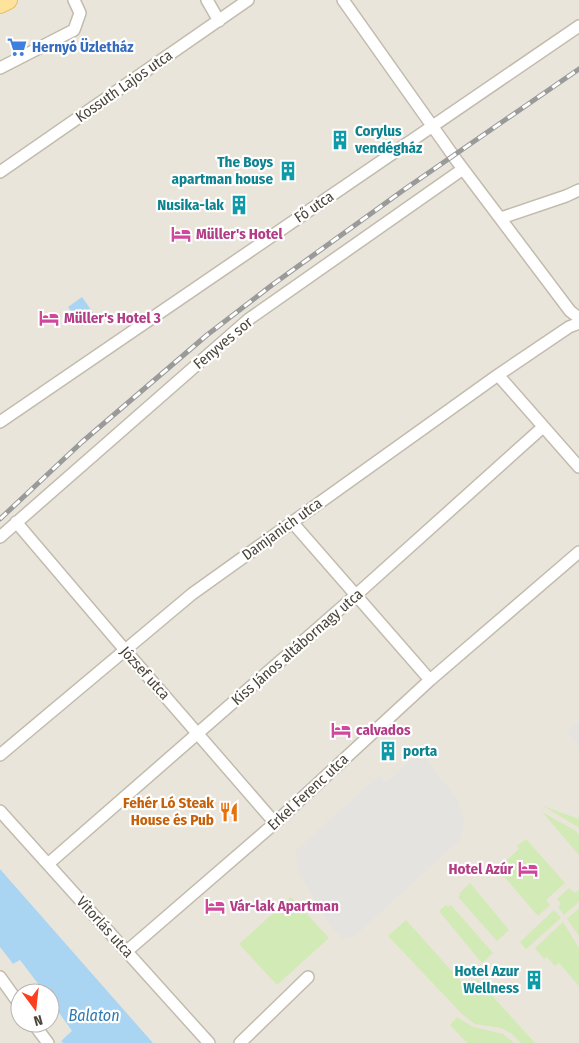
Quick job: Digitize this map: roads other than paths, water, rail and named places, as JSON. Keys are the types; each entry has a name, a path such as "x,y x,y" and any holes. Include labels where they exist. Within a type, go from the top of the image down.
{"main road":[{"path":"0,4 8,0"}],"street":[{"path":"0,68 74,30 80,13 74,0"},
{"path":"208,0 219,20"},
{"name":"Kossuth Lajos utca","path":"0,172 248,0"},
{"path":"343,0 463,169 570,311 579,318"},
{"name":"Fő utca","path":"0,422 579,26"},
{"name":"Fenyves sor","path":"0,537 249,319 463,169"},
{"path":"501,218 579,190"},
{"name":"Damjanich utca","path":"0,755 192,594 498,375 569,327 579,323"},
{"path":"498,375 579,467"},
{"name":"Kiss János altábornagy utca","path":"48,864 356,595 543,427"},
{"name":"József utca","path":"16,522 275,823"},
{"path":"292,522 430,680"},
{"name":"Erkel Ferenc utca","path":"127,952 275,823 430,680 579,552"},
{"name":"Vitorlás utca","path":"0,811 209,1043"},
{"path":"0,977 10,991"},
{"path":"240,1043 308,977"}],"water":[{"path":"82,297 96,317 82,326 68,307"},
{"name":"Balaton","path":"0,869 153,1043 63,1043 61,1041 72,1031 60,1014 60,983 37,983 20,960 13,964 0,947"}],"railway":[{"path":"0,519 82,442 207,335 272,285 405,189 579,69"}],"place":[{"name":"Hernyó Üzletház","path":"17,47"},
{"name":"Corylus vendégház","path":"340,140"},
{"name":"The Boys apartman house","path":"288,171"},
{"name":"Nusika-lak","path":"239,205"},
{"name":"Müller's Hotel","path":"181,234"},
{"name":"Müller's Hotel 3","path":"49,318"},
{"name":"calvados","path":"341,730"},
{"name":"porta","path":"388,751"},
{"name":"Fehér Ló Steak House és Pub","path":"229,812"},
{"name":"Hotel Azúr","path":"528,869"},
{"name":"Vár-lak Apartman","path":"215,906"},
{"name":"Hotel Azur Wellness","path":"534,980"}]}
